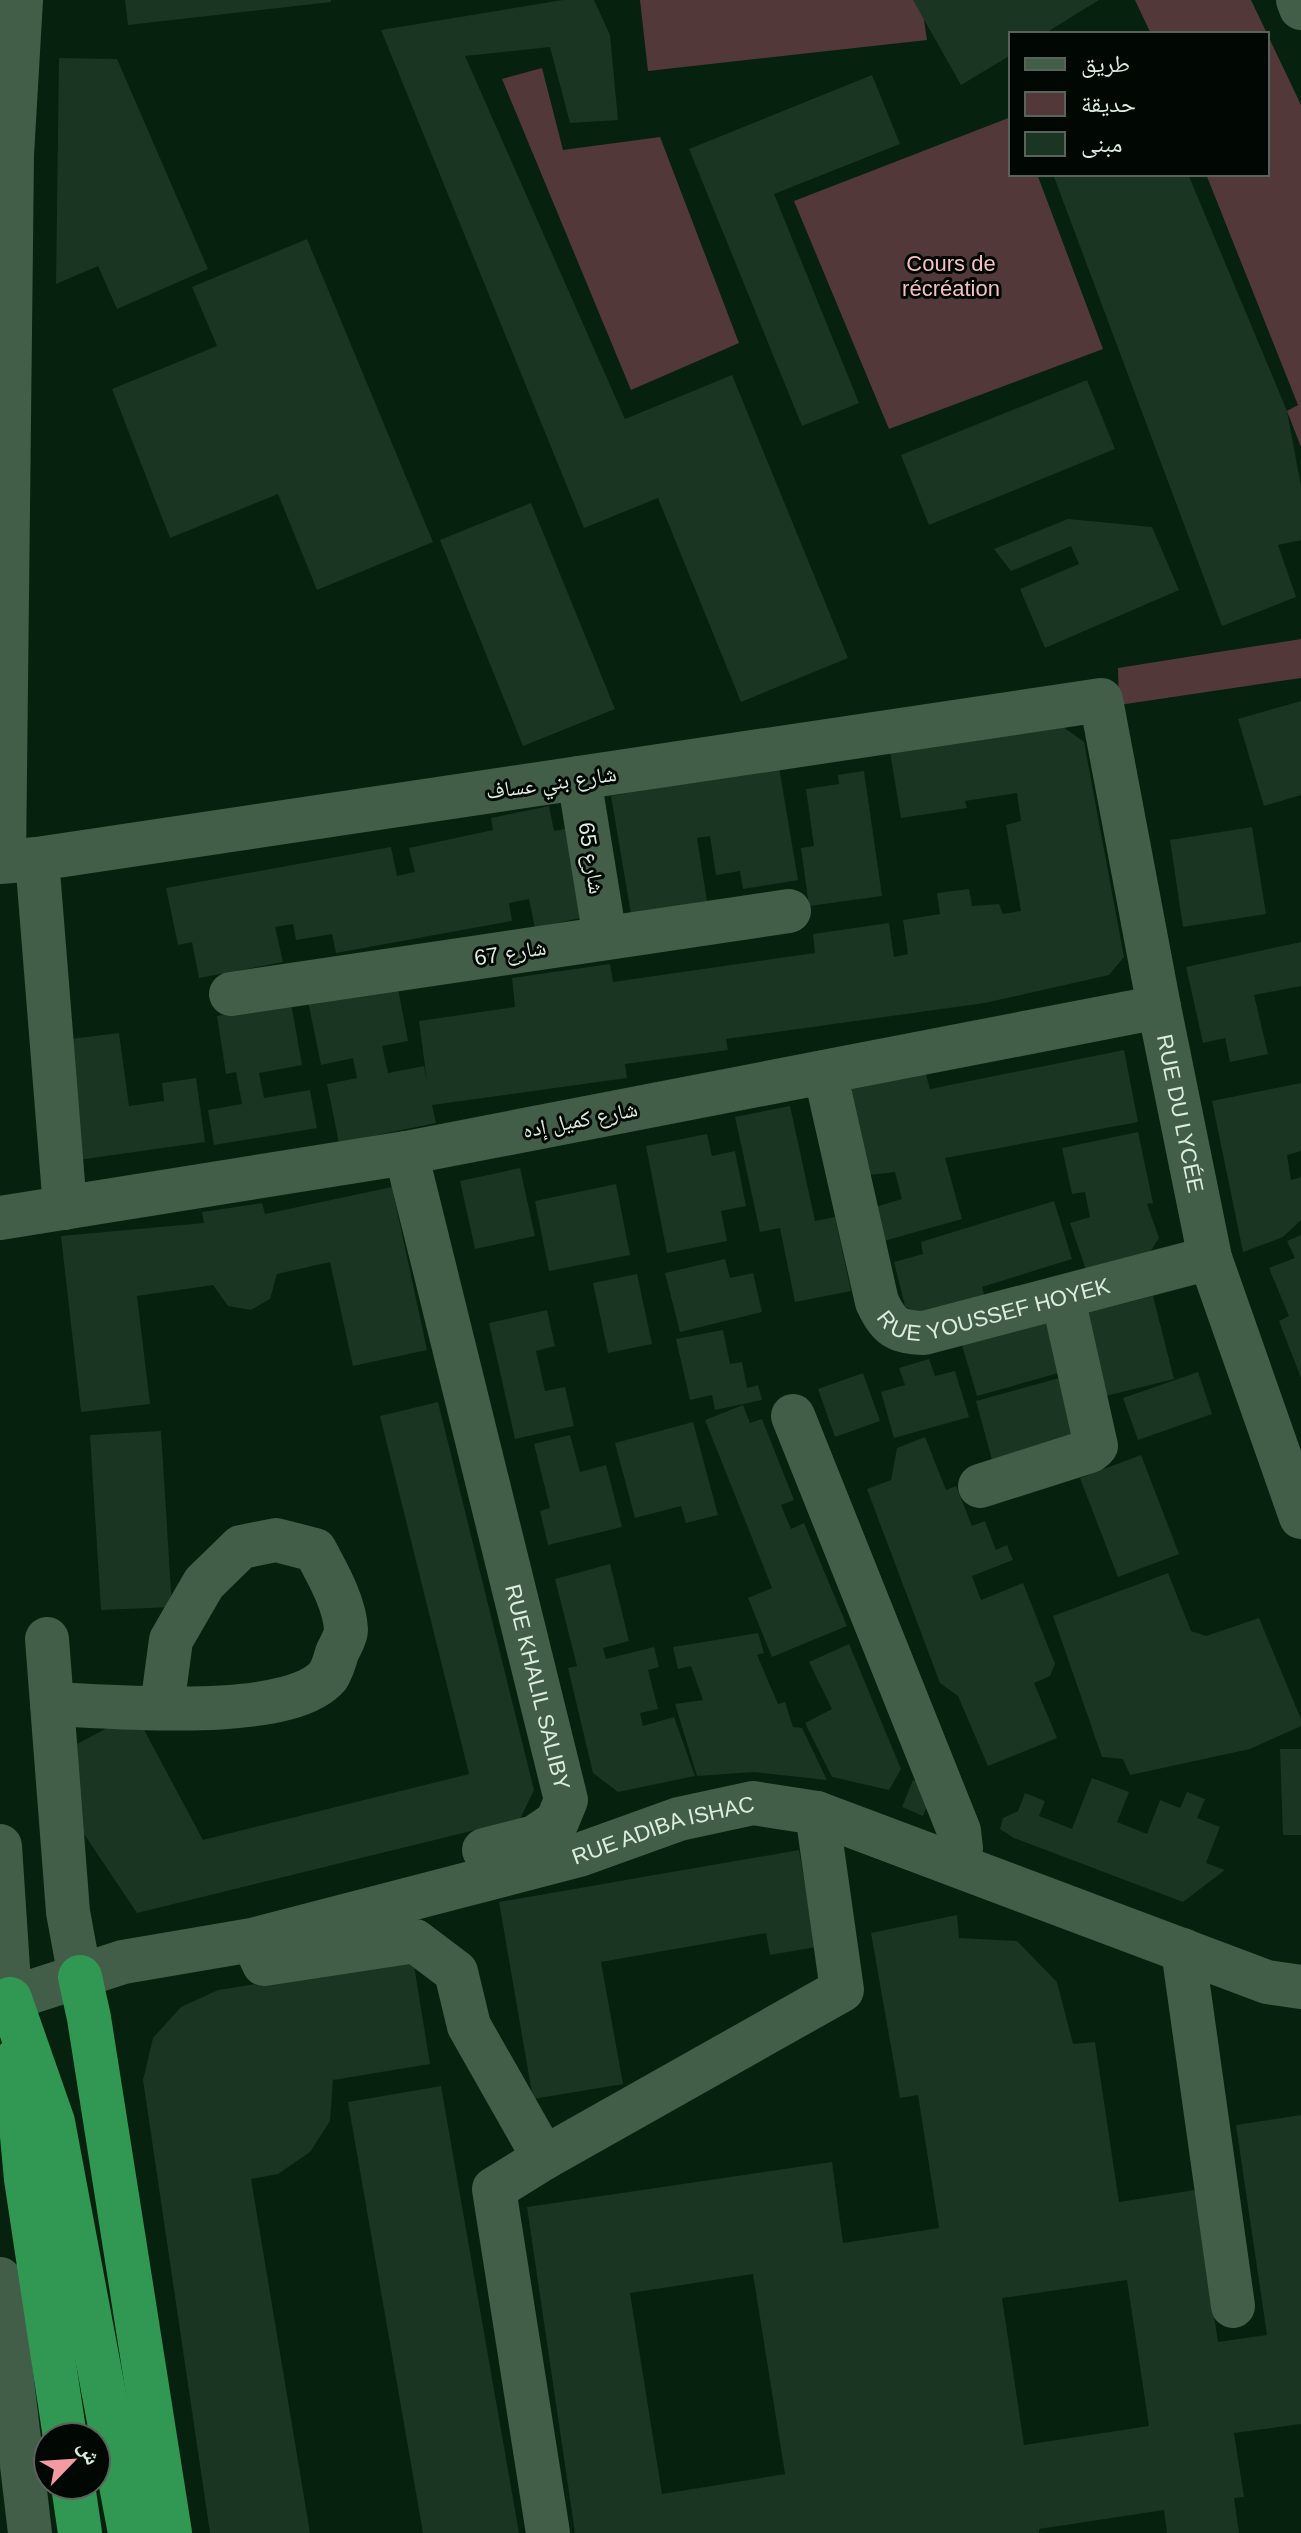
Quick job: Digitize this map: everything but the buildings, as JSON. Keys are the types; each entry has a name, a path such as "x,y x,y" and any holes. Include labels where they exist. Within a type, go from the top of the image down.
{"highway":[{"path":"80,1977 170,2533"},
{"path":"5,2000 26,2179 63,2421"},
{"path":"5,2000 53,2122 130,2533"},
{"path":"75,2501 80,2533"}],"street":[{"path":"21,0 6,198 14,860 65,1208"},
{"path":"1298,0 1301,8"},
{"name":"شارع بني عساف","path":"14,860 1101,700"},
{"name":"RUE DU LYCÉE","path":"1101,700 1210,1258 1301,1517"},
{"name":"شارع 65","path":"579,778 605,938"},
{"name":"شارع 67","path":"231,994 789,911"},
{"name":"شارع كميل إده","path":"0,1218 406,1153 1159,1007"},
{"name":"RUE YOUSSEF HOYEK","path":"825,1072 877,1302 892,1325 904,1333 924,1333 1210,1258"},
{"name":"RUE KHALIL SALIBY","path":"123,1962 243,1912 535,1837 557,1822 566,1800 406,1153"},
{"path":"980,1486 1090,1451 1096,1446 1063,1298"},
{"path":"793,1416 959,1831 961,1849 955,1863"},
{"path":"52,1704 228,1709 295,1698 328,1676 346,1632 335,1588 315,1550 276,1540 241,1547 204,1583 171,1640 162,1707"},
{"path":"47,1639 68,1912 80,1977"},
{"name":"RUE ADIBA ISHAC","path":"5,2000 123,1962 252,1940 579,1855 679,1819 753,1803 817,1813 1267,1982 1301,1987"},
{"path":"548,2533 494,2189 842,1990 817,1813"},
{"path":"0,1846 5,2000"},
{"path":"252,1940 264,1964 415,1941 456,1972 469,2026 544,2158"},
{"path":"1183,1950 1233,2306"},
{"path":"0,2279 30,2533"}],"green space":[{"path":"640,0 921,0 927,40 648,71"},
{"path":"1135,0 1251,0 1266,32 1150,32"},
{"path":"1269,38 1301,105 1301,447 1287,411 1298,405 1207,176 1269,176"},
{"path":"542,68 563,150 660,137 739,343 631,390 502,79"},
{"name":"Cours de récréation","path":"1009,118 1009,176 1038,176 1103,349 889,429 794,201"},
{"path":"1301,639 1301,678 1119,705 1118,668"}]}
